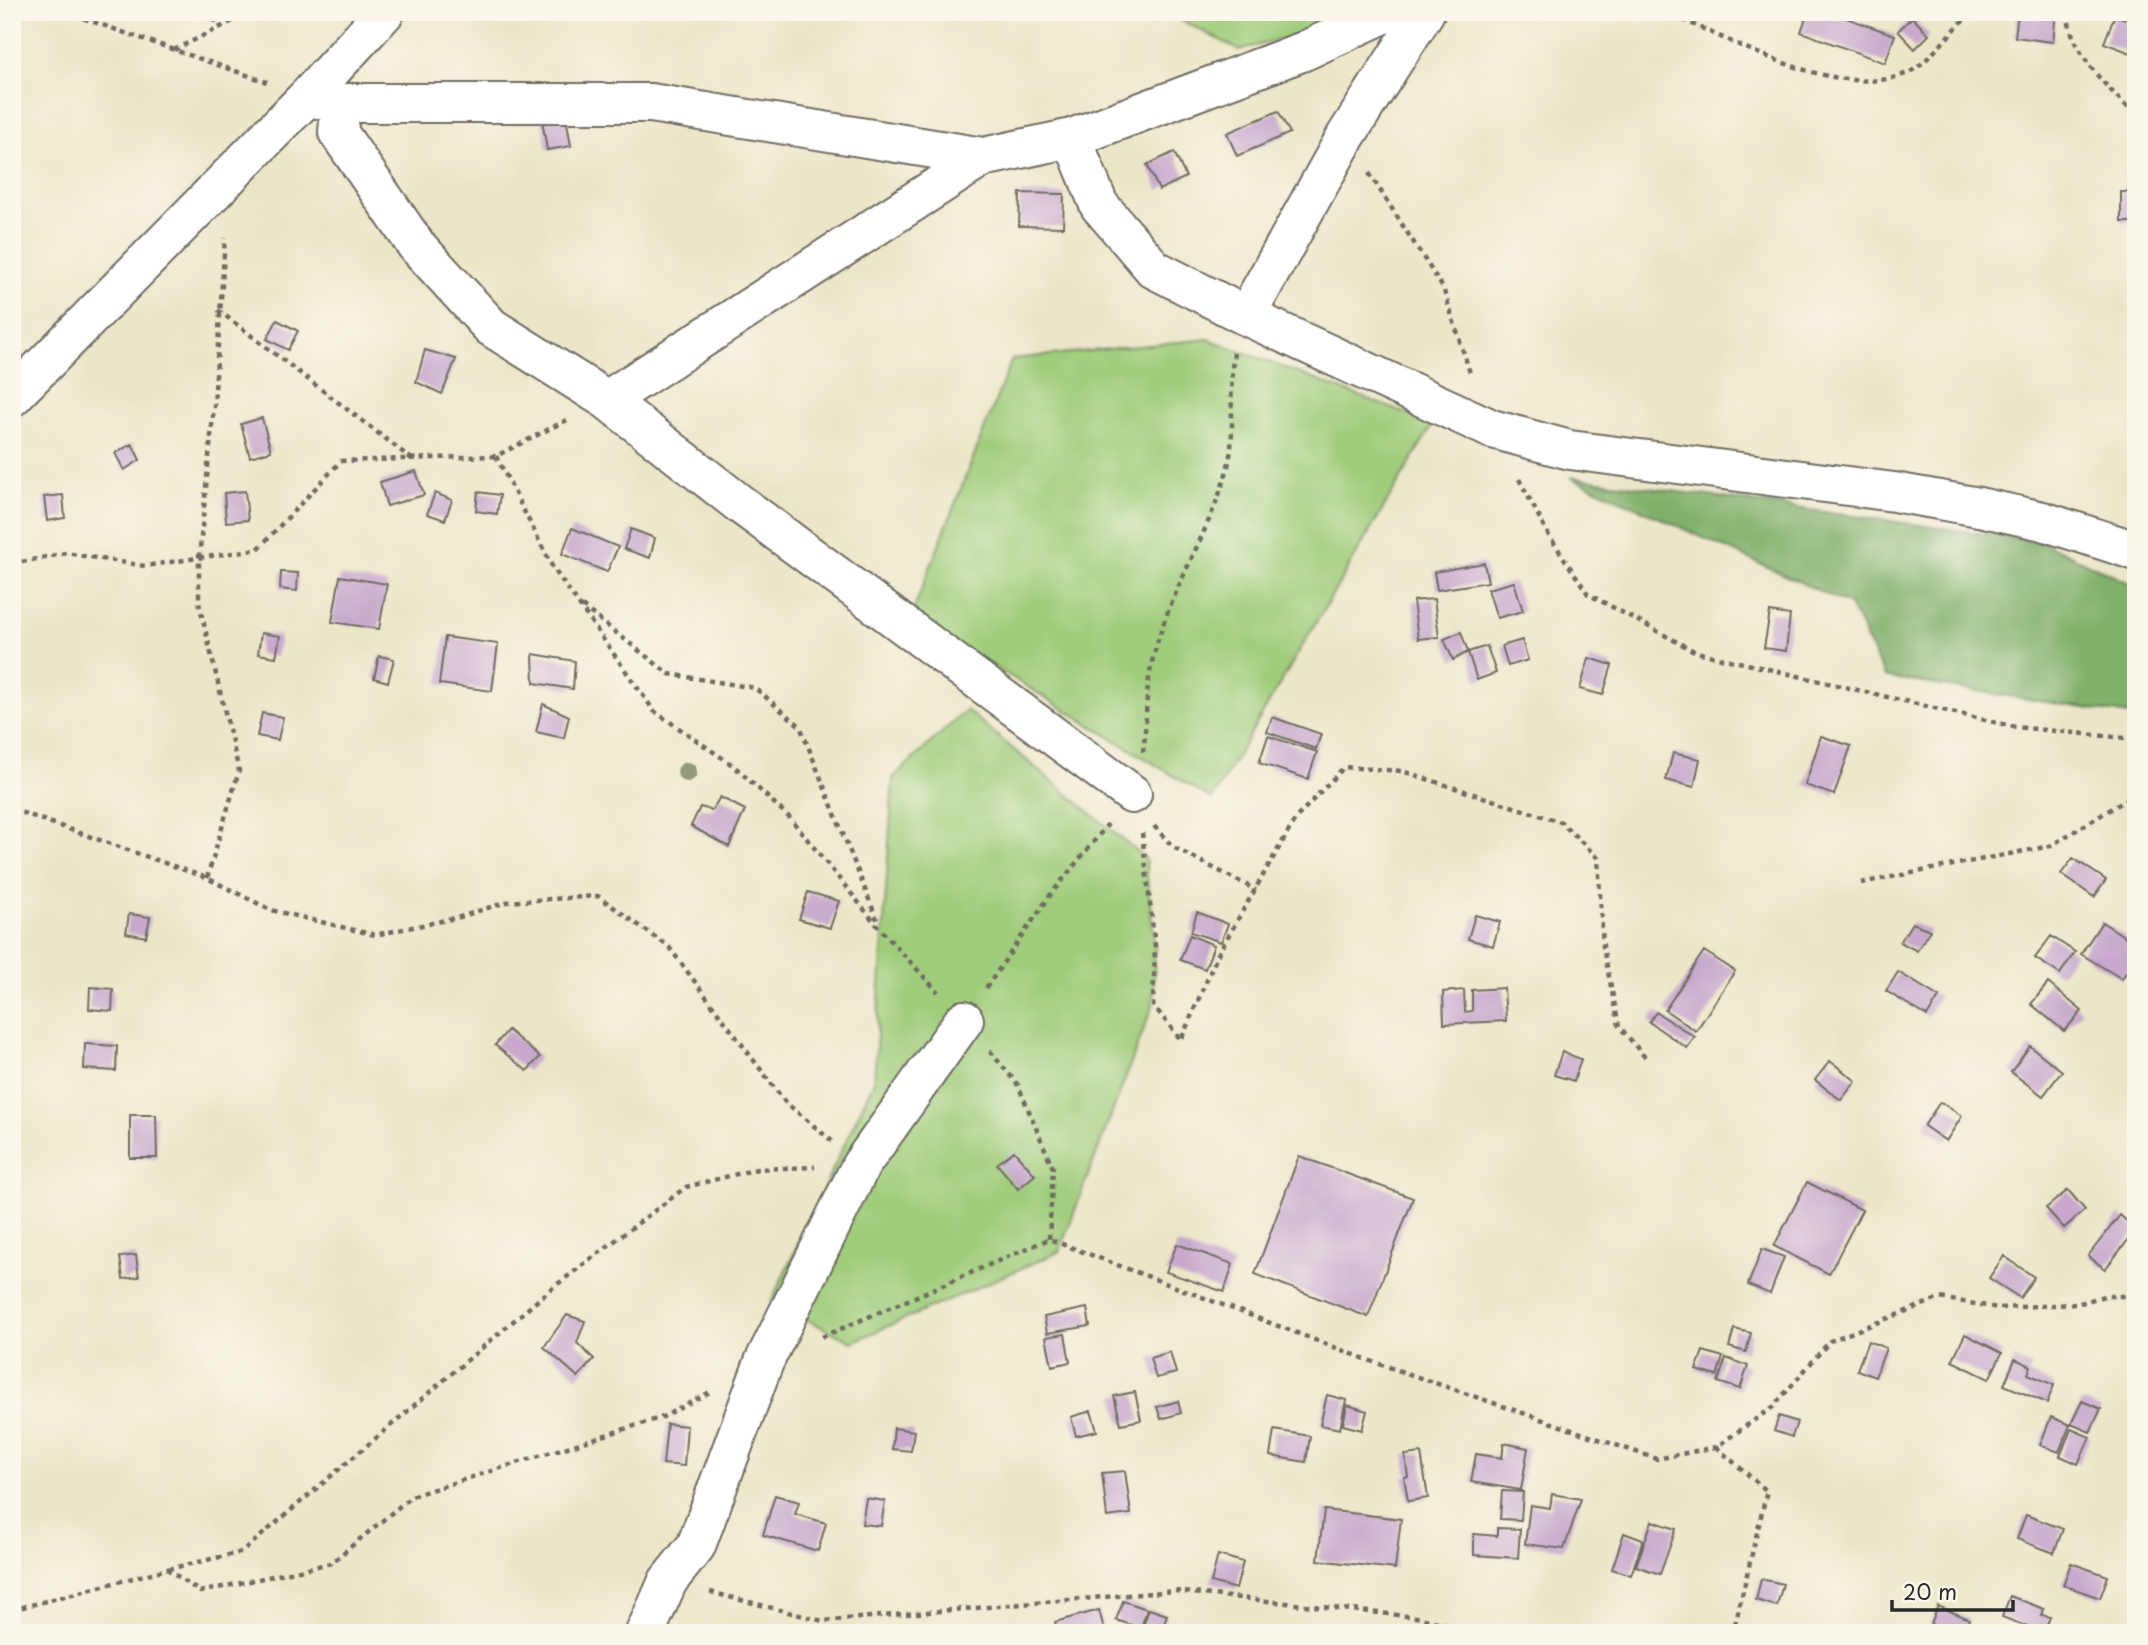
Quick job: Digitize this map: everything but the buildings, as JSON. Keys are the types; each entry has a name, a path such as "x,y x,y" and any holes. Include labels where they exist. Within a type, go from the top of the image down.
{"street":[{"path":"12,397 230,175 324,100 385,12"},
{"path":"607,400 983,157 1072,138 1304,51 1388,12"},
{"path":"1246,316 1346,135 1425,12"},
{"path":"324,100 651,103 983,157"},
{"path":"324,100 338,132 416,245 491,327 607,400 1138,804"},
{"path":"1072,138 1099,205 1154,269 1246,316 1492,429 1570,450 1894,492 1979,507 2043,521 2136,551"},
{"path":"645,1633 668,1581 696,1546 764,1363 861,1165 964,1020"}],"path":[{"path":"65,12 324,100"},
{"path":"174,50 251,12"},
{"path":"1664,12 1823,78 1868,82 1912,72 1971,12"},
{"path":"2067,12 2069,29 2097,78 2136,115"},
{"path":"1346,135 1443,288 1483,412 1548,534 1588,594 1696,652 2015,727 2136,739"},
{"path":"207,878 239,771 199,603 199,558 214,406 218,310 230,175"},
{"path":"218,310 414,461"},
{"path":"1246,316 1237,337 1230,374 1234,431 1226,473 1169,608 1151,667 1138,804 1155,947 1153,1005 1181,1040 1218,954 1296,818 1344,766 1402,771 1561,822 1598,858 1603,947 1619,1026 1648,1060"},
{"path":"12,564 66,552 145,566 258,550 341,461 414,461 496,456 607,400"},
{"path":"496,456 553,568 654,711 734,766 790,818 880,929 964,1020 1018,1085 1054,1167 1049,1239"},
{"path":"578,603 669,674 755,688 800,726 880,929"},
{"path":"1861,883 2050,846 2136,794"},
{"path":"1138,804 1173,847 1256,890"},
{"path":"964,1020 1051,894 1138,804"},
{"path":"12,809 207,878 271,910 375,935 460,917 506,902 598,896 669,947 785,1102 861,1165"},
{"path":"12,1610 243,1552 551,1289 686,1186 757,1169 861,1165"},
{"path":"167,1569 200,1592 331,1563 412,1496 663,1417 764,1363 1049,1239 1368,1360 1657,1459 1716,1447 1773,1407 1830,1341 1940,1298 1998,1308 2077,1304 2104,1296 2136,1296"},
{"path":"1716,1447 1768,1491 1733,1633"},
{"path":"668,1581 823,1621 1175,1591 1416,1616 1485,1633"}],"green space":[{"path":"1165,12 1373,12 1371,17 1239,50"},
{"path":"1208,339 1433,424 1212,799 911,616 1012,359"},
{"path":"1570,477 2042,542 2136,586 2136,716 1885,677 1850,605"},
{"path":"966,710 1145,858 1155,947 1153,1005 1059,1252 852,1342 771,1302 874,1081 893,778"}]}
